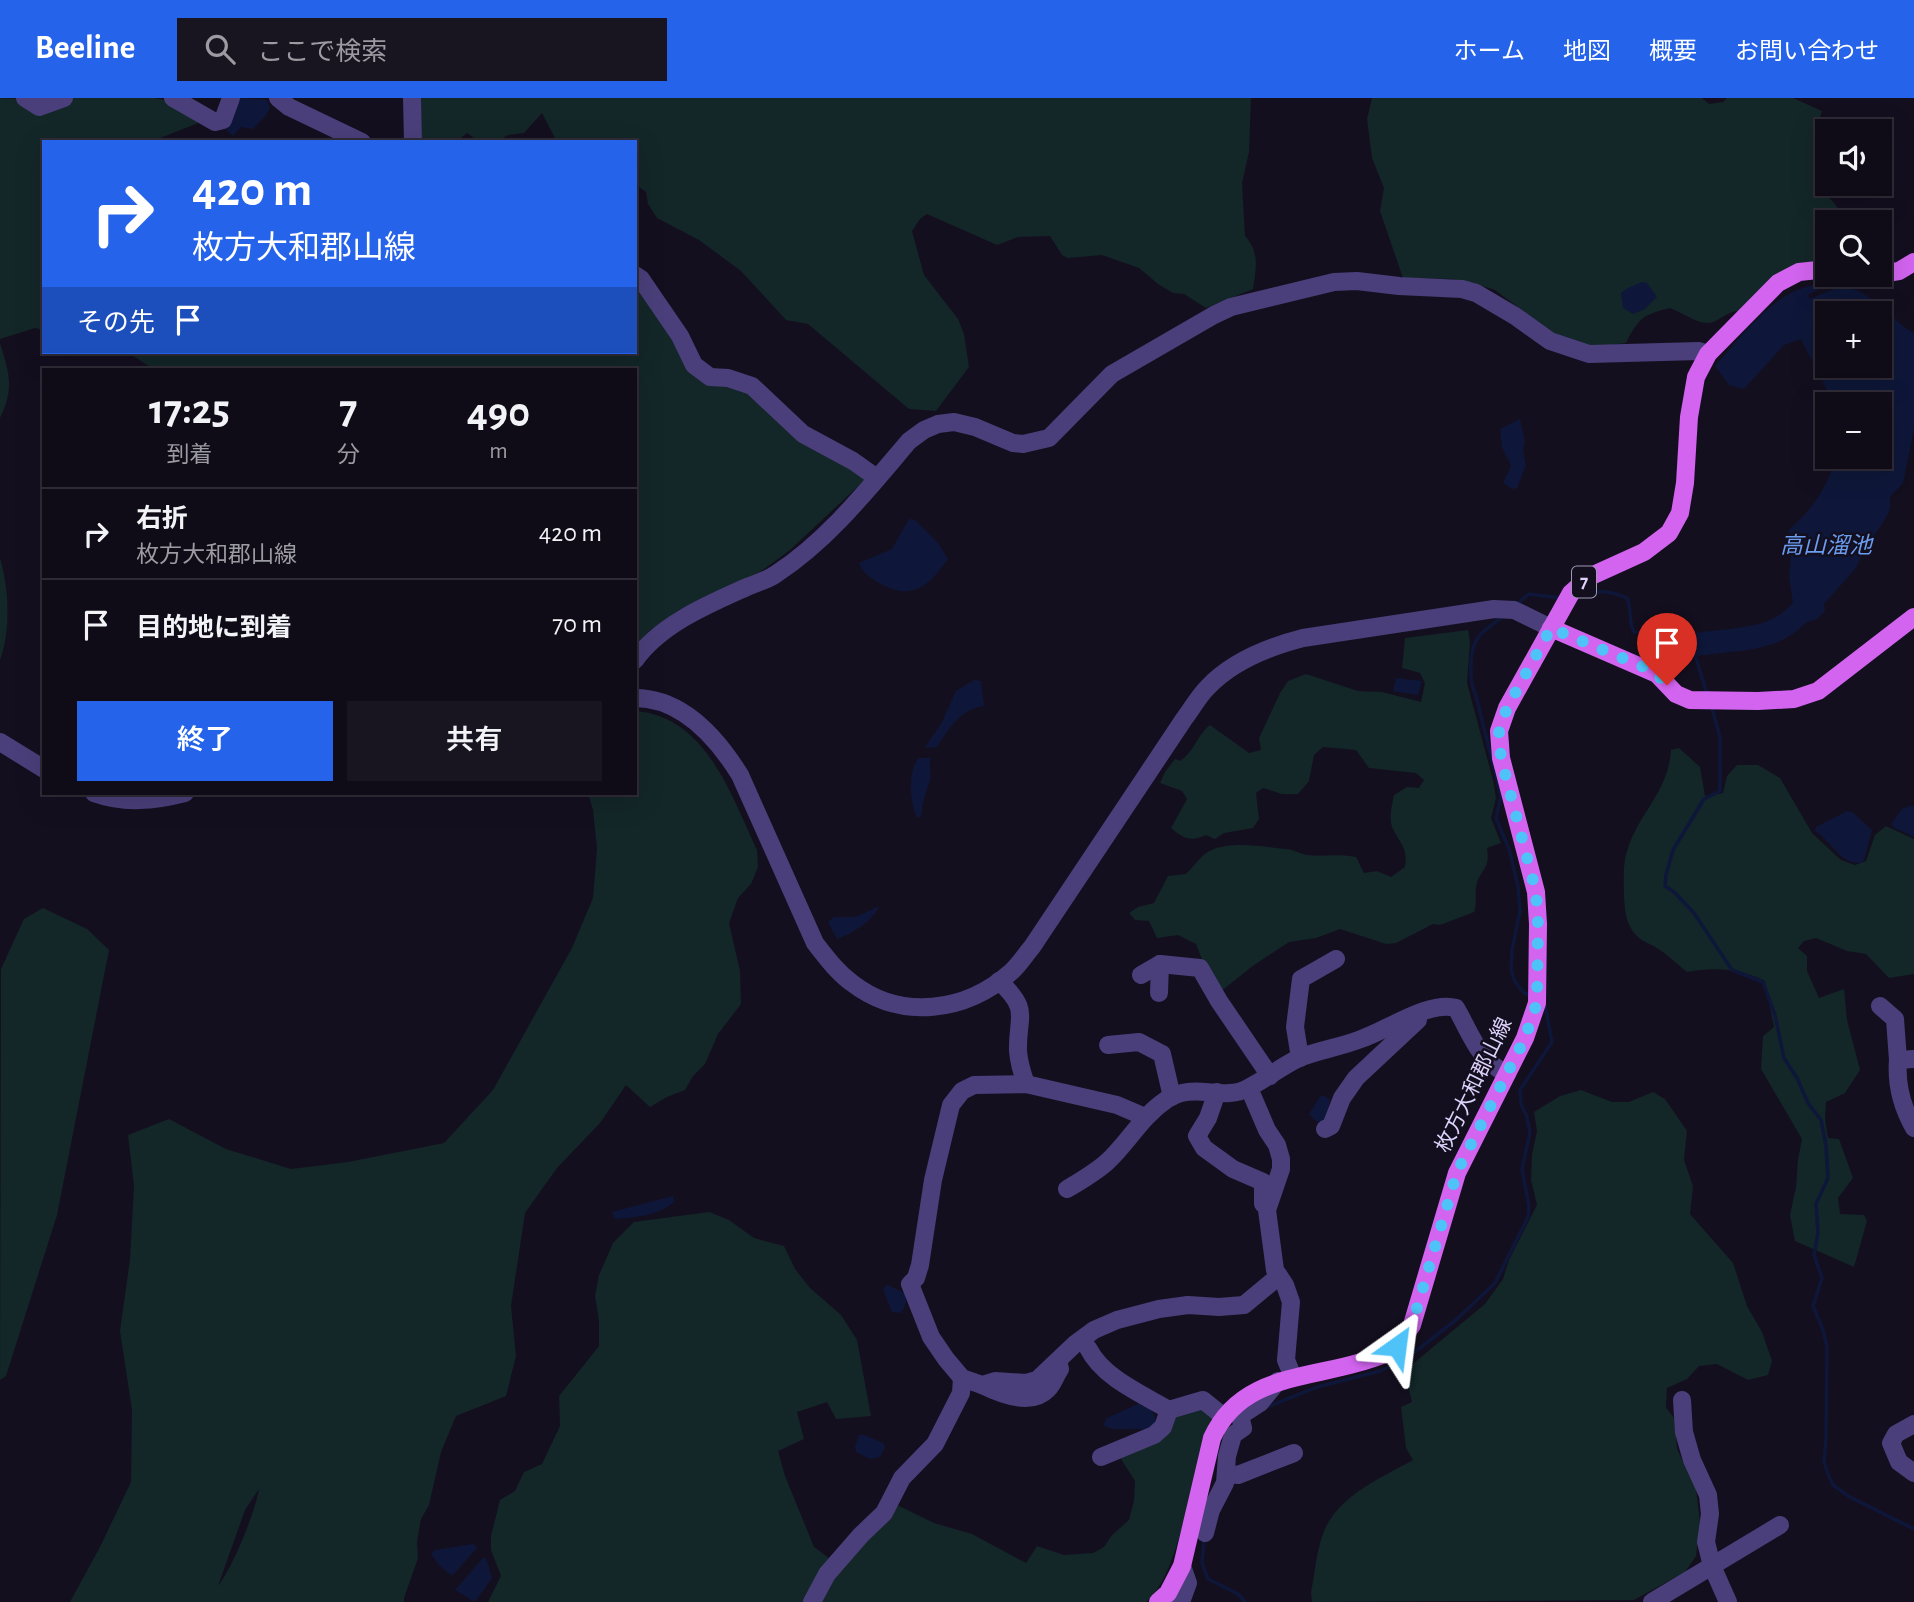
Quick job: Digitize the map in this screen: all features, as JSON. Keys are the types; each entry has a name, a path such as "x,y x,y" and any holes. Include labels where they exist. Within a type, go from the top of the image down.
{"main road":[{"path":"1892,272 1914,262"},
{"name":"枚方大和郡山線","path":"1158,1602 1168,1593 1182,1566 1212,1438 1231,1408 1250,1395 1285,1379 1382,1355 1397,1346 1412,1325 1457,1172 1525,1038 1537,997 1536,892 1501,758 1499,731 1507,708 1571,593 1589,578 1644,552 1669,533 1680,513 1685,483 1689,417 1696,377 1708,354 1778,283 1799,272 1815,271"},
{"path":"1551,628 1657,674 1676,694 1690,700 1758,701 1794,699 1818,691 1914,617"}],"street":[{"path":"25,98 39,107 64,98"},
{"path":"173,98 215,122 223,120 231,98"},
{"path":"278,98 289,107 358,140"},
{"path":"412,98 413,140"},
{"path":"637,276 680,336 694,365 710,377 728,378 752,386 803,434 853,461 877,478"},
{"path":"637,658 657,635 700,609 774,576 796,560 823,537 909,441 924,430 954,422 975,427 1013,443 1023,444 1049,438 1112,374 1231,307 1334,282 1357,281 1462,289 1476,293 1515,316 1550,341 1589,354 1699,351 1708,354"},
{"path":"637,698 664,703 688,716 724,749 740,775 815,943 830,963 852,983 874,997 892,1003 930,1008 954,1004 979,994 1013,971 1032,947 1207,688 1237,664 1279,644 1303,638 1482,610 1514,610 1551,628"},
{"path":"0,743 42,768"},
{"path":"100,795 112,799 158,800 177,795"},
{"path":"1300,1058 1295,1027 1301,979 1336,959"},
{"path":"1141,975 1160,964 1200,968 1219,1002 1269,1076"},
{"path":"1159,993 1160,964"},
{"path":"999,981 1014,995 1021,1009 1018,1049 1026,1084"},
{"path":"1067,1189 1110,1159 1145,1117 1172,1097 1192,1091 1229,1095 1249,1088 1300,1058 1360,1040 1386,1030 1408,1017 1446,1006 1456,1008 1478,1051 1493,1067 1507,1074"},
{"path":"1880,1006 1895,1018 1906,1059 1900,1093 1906,1115 1914,1128"},
{"path":"1325,1129 1331,1126 1342,1098 1356,1078 1428,1011"},
{"path":"1108,1045 1139,1042 1162,1054 1172,1097"},
{"path":"970,1385 931,1337 910,1284 916,1278 920,1265 933,1180 951,1105 962,1091 974,1085 1026,1084 1116,1105 1145,1117"},
{"path":"1249,1088 1267,1130 1277,1145 1281,1159 1281,1168 1267,1210"},
{"path":"1205,1533 1211,1510 1225,1483 1227,1456 1233,1435 1243,1428 1240,1416 1260,1403 1285,1379 1291,1302 1285,1285 1275,1270 1267,1210 1264,1206 1263,1182 1233,1169 1204,1148 1197,1136 1208,1118 1217,1092"},
{"path":"1059,1365 1073,1346 1094,1330 1112,1322 1188,1305 1244,1305 1279,1276"},
{"path":"970,1385 995,1381 1026,1383 1037,1380 1088,1348 1112,1322"},
{"path":"1088,1348 1098,1362 1119,1380 1169,1410 1203,1400 1224,1417"},
{"path":"812,1602 827,1574 884,1513 902,1478 935,1444 970,1385"},
{"path":"1682,1400 1685,1432 1692,1460 1708,1495 1710,1514 1706,1542 1712,1566 1728,1602"},
{"path":"1101,1457 1154,1435 1163,1427 1169,1410"},
{"path":"1914,1424 1896,1434 1891,1443 1899,1462 1914,1473"},
{"path":"1227,1474 1238,1475 1294,1453"},
{"path":"1652,1602 1780,1525"},
{"path":"1181,1602 1188,1583 1182,1566"}],"green space":[{"path":"0,98 64,101 74,98 155,98 169,101 206,120 155,140 42,140 42,330 35,328 0,339"},
{"path":"416,98 1251,98 1249,152 1242,183 1245,236 1253,248 1256,261 1253,289 1206,308 1184,294 1173,293 1139,268 1102,255 1068,258 1062,255 1050,236 1018,237 997,245 927,214 912,231 924,275 958,319 964,334 969,367 936,411 909,409 808,324 786,320 741,271 699,240 657,218 648,204 646,192 637,185 637,140 556,140 542,113 524,133 508,135 500,140 477,140 467,133 460,140 417,140"},
{"path":"1372,98 1702,98 1709,104 1723,102 1727,98 1793,98 1822,111 1819,119 1815,119 1815,196 1829,198 1839,210 1815,210 1815,270 1740,311 1717,320 1708,323 1697,321 1670,308 1642,319 1626,343 1595,347 1558,337 1495,290 1453,279 1403,278 1380,211 1384,188 1372,158 1367,119"},
{"path":"637,285 677,343 867,478 790,550 760,572 679,610 648,632 637,646 637,368 151,368 130,354 637,354"},
{"path":"0,343 9,389 0,418"},
{"path":"0,558 8,609 6,636 0,660"},
{"path":"1468,630 1470,642 1467,683 1493,780 1496,798 1491,818 1501,843 1487,848 1486,866 1477,882 1474,912 1440,925 1433,924 1396,943 1386,944 1340,929 1316,938 1289,942 1220,992 1208,975 1196,944 1178,935 1157,938 1149,921 1135,920 1129,913 1138,907 1154,903 1168,876 1186,874 1200,858 1213,849 1233,845 1289,849 1307,855 1356,857 1364,873 1377,871 1391,877 1405,867 1405,851 1391,821 1394,795 1407,787 1419,788 1424,780 1416,773 1369,768 1356,750 1323,747 1314,755 1309,781 1298,794 1282,794 1263,788 1256,793 1259,819 1253,828 1224,833 1215,839 1206,835 1188,838 1171,828 1187,799 1182,791 1160,783 1175,759 1180,761 1185,757 1210,725 1249,753 1261,750 1259,738 1280,693 1288,681 1306,674 1358,691 1382,692 1421,702 1425,683 1420,673 1402,668 1405,638"},
{"path":"637,711 660,716 680,727 698,743 713,762 726,783 757,850 758,867 751,884 738,898 729,923 740,971 741,1004 718,1034 705,1064 693,1076 685,1090 650,1107 626,1085 600,1123 557,1168 525,1213 511,1306 516,1356 506,1396 456,1416 441,1452 429,1505 421,1519 417,1542 418,1558 404,1602 70,1602 131,1482 132,1410 120,1331 130,1259 134,1186 128,1135 169,1119 226,1149 291,1169 348,1162 444,1143 493,1090 572,948 593,898 597,849 589,795 637,795","holes":["259,1489 237,1553 218,1586 245,1510"]},
{"path":"1679,748 1700,767 1705,796 1723,793 1727,776 1737,765 1758,765 1780,778 1812,833 1841,860 1855,865 1866,861 1875,835 1886,826 1914,839 1914,974 1889,978 1866,954 1847,951 1816,938 1804,941 1798,948 1807,956 1807,971 1819,998 1844,989 1847,1020 1860,1070 1845,1093 1826,1102 1825,1120 1828,1138 1839,1139 1853,1178 1838,1198 1840,1214 1864,1215 1867,1221 1854,1267 1795,1241 1790,1215 1802,1139 1761,1069 1763,1036 1774,1027 1765,981 1746,973 1727,970 1687,972 1661,950 1638,937 1627,918 1624,903 1626,854 1633,835 1660,789 1671,750"},
{"path":"43,908 87,929 109,950 57,1215 6,1376 0,1380 1,969 24,919"},
{"path":"1581,1090 1612,1102 1629,1102 1653,1092 1665,1099 1687,1131 1684,1160 1693,1186 1690,1214 1733,1263 1747,1306 1762,1332 1772,1361 1768,1375 1748,1380 1717,1364 1699,1366 1687,1379 1667,1388 1666,1408 1675,1419 1677,1449 1696,1489 1700,1522 1696,1556 1685,1572 1634,1600 1312,1602 1311,1592 1319,1548 1329,1521 1338,1509 1360,1490 1413,1460 1406,1448 1401,1407 1412,1402 1407,1381 1409,1367 1485,1304 1503,1279 1509,1260 1537,1205 1531,1180 1532,1154 1537,1131 1534,1112 1560,1096"},
{"path":"709,1212 729,1220 754,1238 784,1246 795,1269 810,1288 841,1315 857,1340 871,1416 836,1419 827,1402 797,1412 804,1439 778,1451 785,1476 814,1547 829,1558 856,1550 897,1505 934,1523 972,1534 1026,1563 1037,1546 1064,1555 1093,1553 1104,1547 1112,1535 1129,1520 1135,1481 1121,1459 1175,1410 1201,1402 1214,1414 1169,1568 1146,1602 488,1602 501,1576 491,1550 491,1536 500,1500 515,1491 524,1472 542,1464 560,1426 559,1396 599,1346 595,1296 599,1275 613,1243 634,1222"}],"water":[{"path":"241,98 267,100 270,108 253,129 241,127 233,136 226,130 226,122"},
{"path":"1642,282 1647,283 1657,297 1645,309 1633,314 1623,308 1621,293"},
{"name":"高山溜池","path":"1815,285 1823,287 1808,295 1810,299 1841,288 1860,292 1874,301 1815,301 1815,367 1801,339 1784,345 1744,389 1729,385 1715,366 1760,316 1787,295"},
{"name":"高山溜池","path":"1892,316 1914,333 1914,428 1903,483 1890,497 1890,509 1856,568 1824,604 1825,611 1817,619 1793,627 1785,619 1791,613 1793,603 1789,576 1789,530 1818,497 1832,469 1892,469 1892,392 1828,392 1821,378 1892,378"},
{"path":"1520,419 1526,465 1517,488 1513,489 1503,483 1511,466 1502,447 1500,429"},
{"path":"909,519 915,520 938,543 948,559 935,576 920,587 904,591 894,590 872,579 859,563 892,549"},
{"path":"1396,678 1422,681 1418,695 1393,691"},
{"path":"974,680 981,681 984,706 962,716 936,748 925,747 941,724 956,691"},
{"path":"919,758 931,758 930,778 921,816 917,818 911,779"},
{"path":"1914,806 1914,837 1891,824 1902,809"},
{"path":"1847,811 1852,812 1872,830 1861,863 1841,856 1815,831 1816,827"},
{"path":"879,906 862,926 837,939 828,922 834,917 856,917"},
{"path":"1321,1095 1330,1099 1326,1120 1317,1122 1309,1114"},
{"path":"673,1196 674,1202 668,1207 646,1215 615,1219 612,1212"},
{"path":"887,1285 905,1293 906,1304 900,1313 892,1312 883,1289"},
{"path":"1140,1403 1151,1407 1157,1424 1146,1430 1112,1429 1103,1425 1107,1418"},
{"path":"859,1435 883,1443 885,1447 880,1457 870,1459 856,1452"},
{"path":"474,1544 477,1548 452,1576 431,1554 435,1550"},
{"path":"483,1558 486,1558 492,1578 475,1602 455,1590"}],"waterway":[{"path":"1578,596 1603,592 1627,598 1634,632 1675,635 1692,645 1707,694"},
{"path":"1516,605 1529,594 1560,598"},
{"path":"1692,645 1756,637 1771,632 1797,616 1808,602"},
{"path":"1502,617 1476,641 1471,674 1501,796 1496,818 1509,849 1518,886 1520,911 1511,970 1515,982 1524,993 1530,995"},
{"path":"1711,705 1720,737 1720,791 1704,799 1673,850 1665,886 1694,913 1732,970 1763,982 1775,1015 1784,1058 1808,1103 1821,1120 1828,1178 1816,1204 1818,1233 1814,1255 1822,1278 1813,1306 1827,1347 1824,1462 1833,1485 1850,1497 1914,1529"},
{"path":"1265,1408 1317,1387 1380,1371 1402,1362 1457,1319 1495,1283 1528,1217 1529,1206 1522,1169 1530,1133 1521,1104 1520,1090 1552,1042 1544,1000"},
{"path":"1204,1540 1202,1563 1208,1579 1238,1594 1245,1602"}],"route":[{"path":"1397,1346 1412,1325 1457,1172 1525,1038 1537,1003 1536,892 1501,758 1499,731 1507,708 1551,628 1644,667 1657,674 1667,685"}]}
